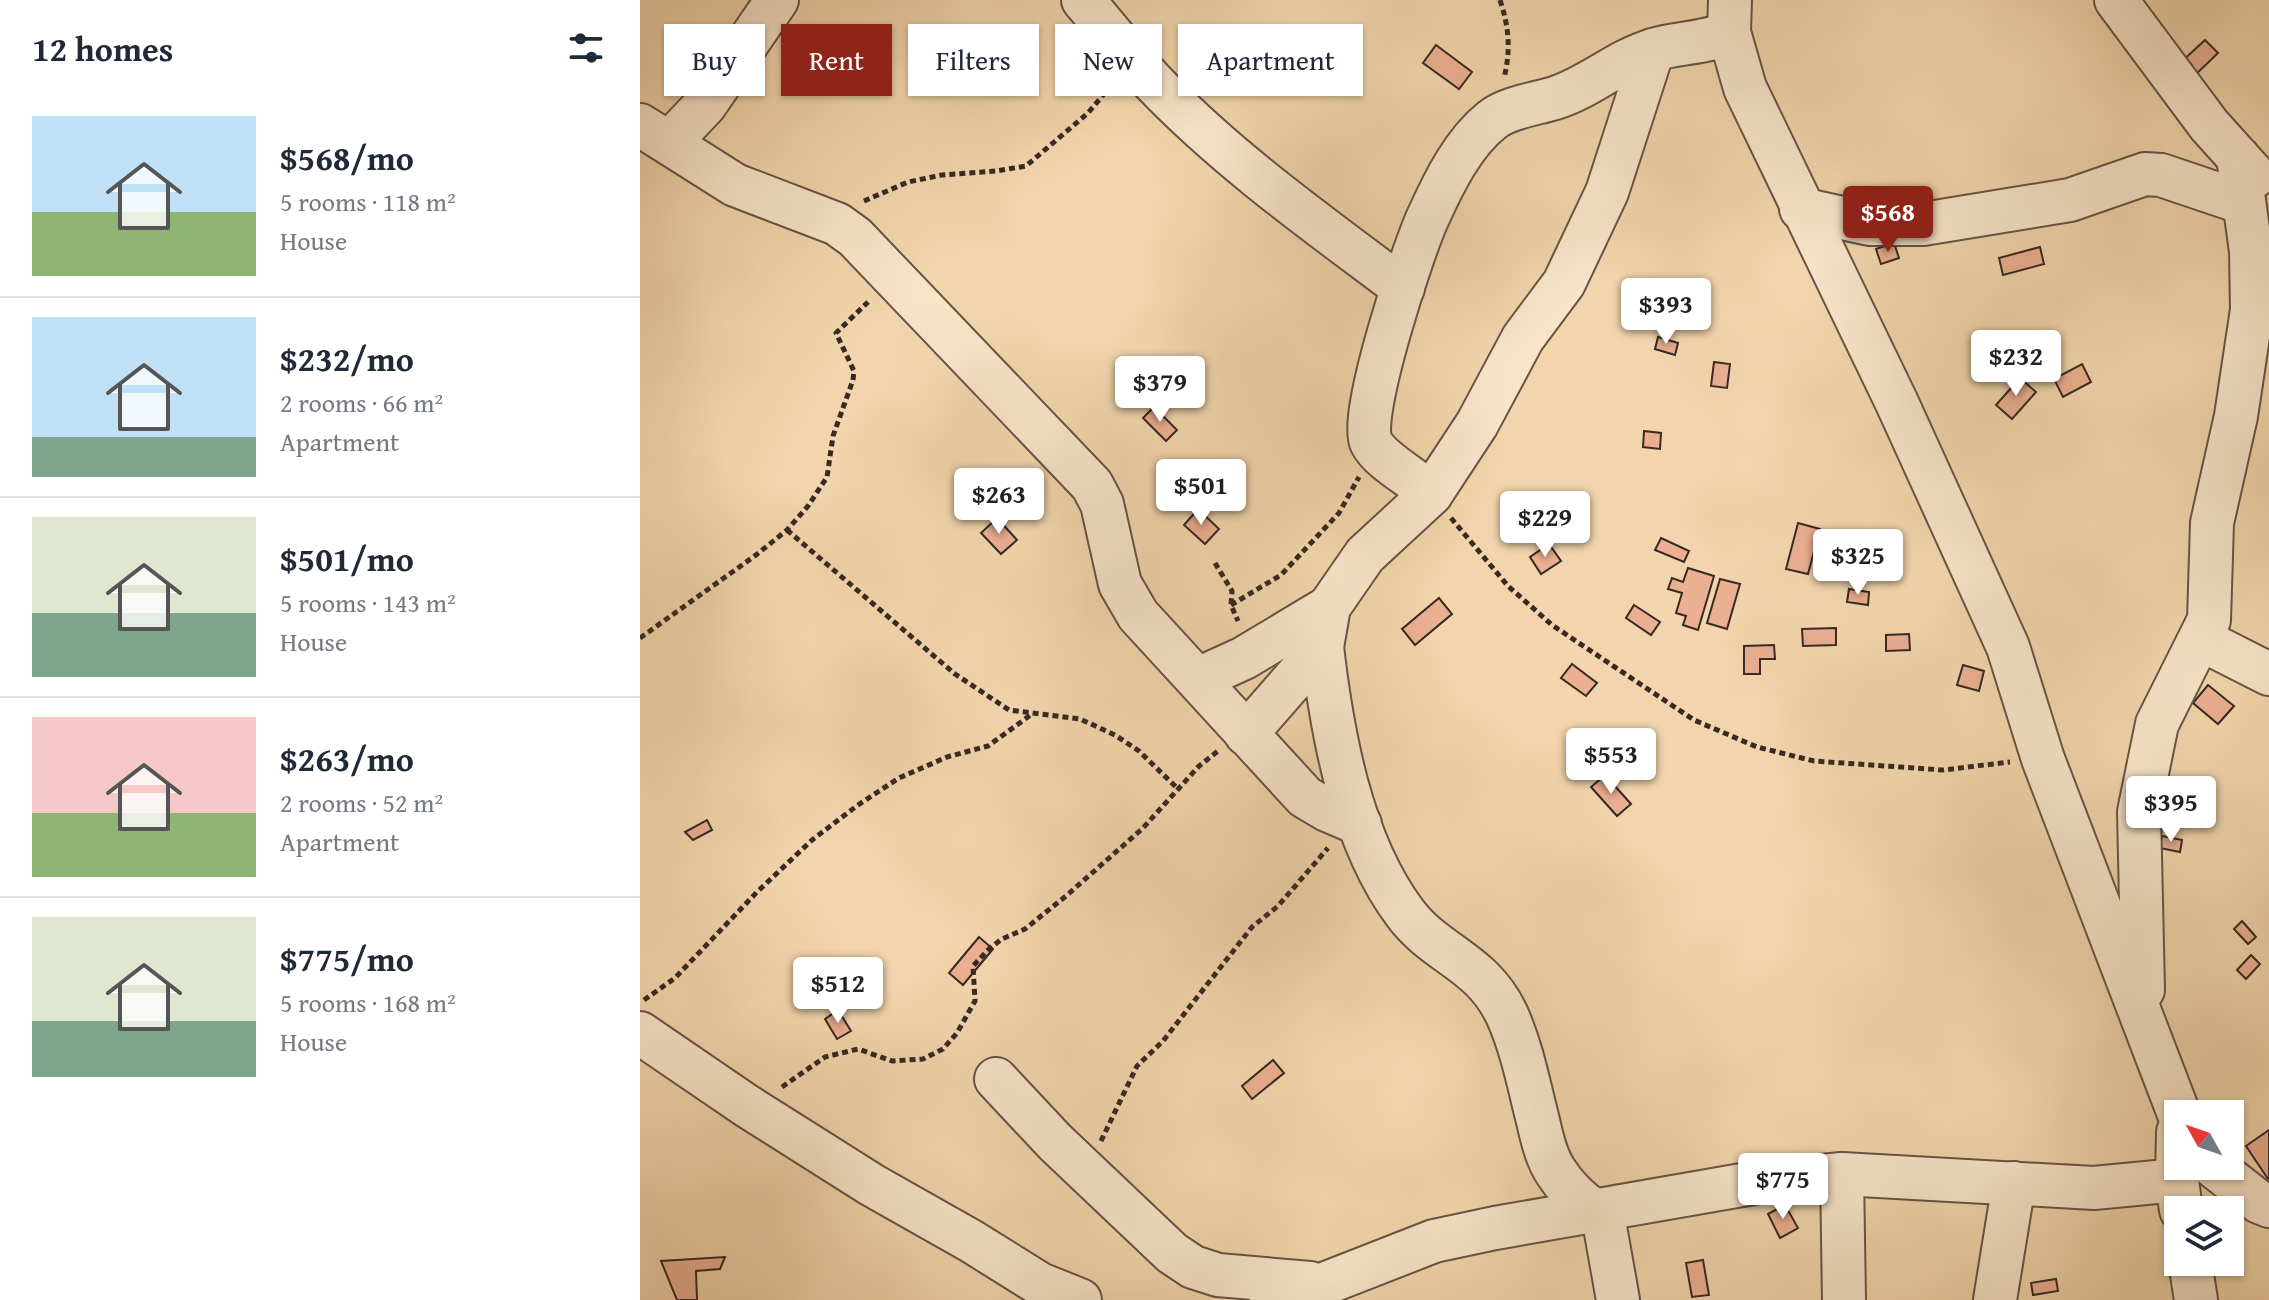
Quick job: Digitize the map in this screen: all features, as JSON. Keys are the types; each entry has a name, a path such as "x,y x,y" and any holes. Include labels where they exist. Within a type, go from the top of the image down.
{"street":[{"path":"777,0 705,105 655,134 735,185 821,217 855,237 1092,485 1102,504 1120,584 1138,615 1305,797 1356,822"},
{"path":"1083,0 1155,85 1305,214 1403,288"},
{"path":"2116,0 2209,125 2238,157 2257,197 2251,251 2252,310 2236,416 2212,523 2209,620 2157,724 2139,812 2144,1019"},
{"path":"1431,494 1371,442 1370,424 1375,390 1403,288 1427,219 1450,173 1473,139 1494,118 1582,87 1609,68 1723,17 1745,88 1897,403 2008,647 2043,759 2174,1100"},
{"path":"1246,734 1325,627 1365,555 1431,494 1477,424 1523,338 1564,283 1607,192 1653,50"},
{"path":"1801,209 1870,224 1923,224 2070,200 2145,174 2257,197"},
{"path":"1198,679 1325,627"},
{"path":"1325,627 1329,705 1356,822 1406,914 1436,942 1478,973 1495,993 1508,1018 1555,1171 1573,1195 1598,1211 1618,1300"},
{"path":"2200,639 2269,674"},
{"path":"640,1033 753,1111 872,1185 1040,1284 1080,1300"},
{"path":"996,1079 1085,1170 1172,1253 1193,1267 1218,1275 1324,1284"},
{"path":"1842,1174 1844,1300"},
{"path":"1271,1300 1324,1284 1434,1241 1765,1181 1842,1174 2094,1188 2190,1185 2269,1206"},
{"path":"1995,1300 2014,1183"},
{"path":"2192,1276 2196,1300"}],"path":[{"path":"1494,118 1509,58 1508,24 1500,0"},
{"path":"821,217 908,182 1026,166 1088,113 1102,96"},
{"path":"640,638 715,586 787,530 820,491 827,477 833,436 854,371 836,333 895,279"},
{"path":"1231,605 1281,575 1339,513 1361,474 1371,442"},
{"path":"1431,494 1508,586 1552,625 1694,720 1757,747 1814,761 1943,770 2043,759"},
{"path":"787,530 955,674 1009,710 1080,719 1115,735 1157,766 1178,789"},
{"path":"1215,563 1232,591 1231,605 1250,646 1244,658"},
{"path":"640,1002 675,978 812,840 858,805 899,778 947,757 988,746 1032,714"},
{"path":"753,1111 825,1057 858,1049 892,1061 923,1059 943,1049 957,1033 975,1001 973,966 983,954 1002,939 1025,929 1066,896 1143,828 1199,766 1246,734"},
{"path":"1085,1170 1137,1066 1163,1041 1252,927 1278,906 1356,822"}],"building":[{"path":"2205,40 2218,53 2191,79 2178,65"},
{"path":"1436,45 1472,72 1459,89 1423,63"},
{"path":"1894,243 1899,258 1881,264 1876,249"},
{"path":"2040,247 2044,264 2003,275 1999,258"},
{"path":"1658,337 1678,343 1675,355 1655,349"},
{"path":"1714,362 1730,364 1727,388 1711,386"},
{"path":"2082,364 2091,382 2063,397 2054,379"},
{"path":"2020,378 2036,392 2012,419 1996,405"},
{"path":"1154,407 1177,430 1166,441 1143,418"},
{"path":"1644,431 1661,433 1660,449 1643,447"},
{"path":"1198,509 1219,529 1205,544 1184,525"},
{"path":"997,518 1017,540 1001,554 981,533"},
{"path":"1798,523 1820,529 1808,574 1786,569"},
{"path":"1661,538 1689,551 1684,562 1655,550"},
{"path":"1549,544 1561,561 1541,574 1530,557"},
{"path":"1688,568 1714,576 1698,630 1683,625 1686,616 1676,613 1682,593 1668,589 1672,578 1683,582"},
{"path":"1720,579 1740,584 1727,629 1707,623"},
{"path":"1849,589 1869,592 1868,605 1847,602"},
{"path":"1439,598 1452,614 1415,645 1402,629"},
{"path":"1634,605 1660,622 1651,635 1626,618"},
{"path":"1836,628 1836,645 1803,646 1802,629"},
{"path":"1909,634 1910,650 1886,651 1886,635"},
{"path":"1774,645 1775,659 1760,659 1760,674 1744,674 1744,646"},
{"path":"1572,664 1597,683 1586,696 1561,678"},
{"path":"1963,665 1984,671 1979,691 1957,685"},
{"path":"2208,685 2234,706 2218,724 2193,703"},
{"path":"1605,775 1631,804 1617,816 1591,787"},
{"path":"2186,782 2199,821 2189,824 2175,785"},
{"path":"707,820 712,830 693,840 685,832"},
{"path":"2162,836 2182,840 2180,852 2160,848"},
{"path":"2242,921 2256,937 2248,944 2234,929"},
{"path":"979,937 993,949 963,985 949,973"},
{"path":"2251,955 2260,964 2246,979 2237,970"},
{"path":"838,1010 851,1031 837,1039 825,1019"},
{"path":"1273,1060 1284,1073 1252,1099 1242,1086"},
{"path":"2269,1130 2269,1178 2268,1179 2246,1146"},
{"path":"1785,1205 1798,1228 1780,1238 1768,1214"},
{"path":"725,1257 720,1269 696,1271 697,1300 677,1300 661,1261"},
{"path":"1703,1260 1709,1295 1692,1297 1686,1263"},
{"path":"2056,1279 2058,1291 2033,1295 2031,1283"}]}
